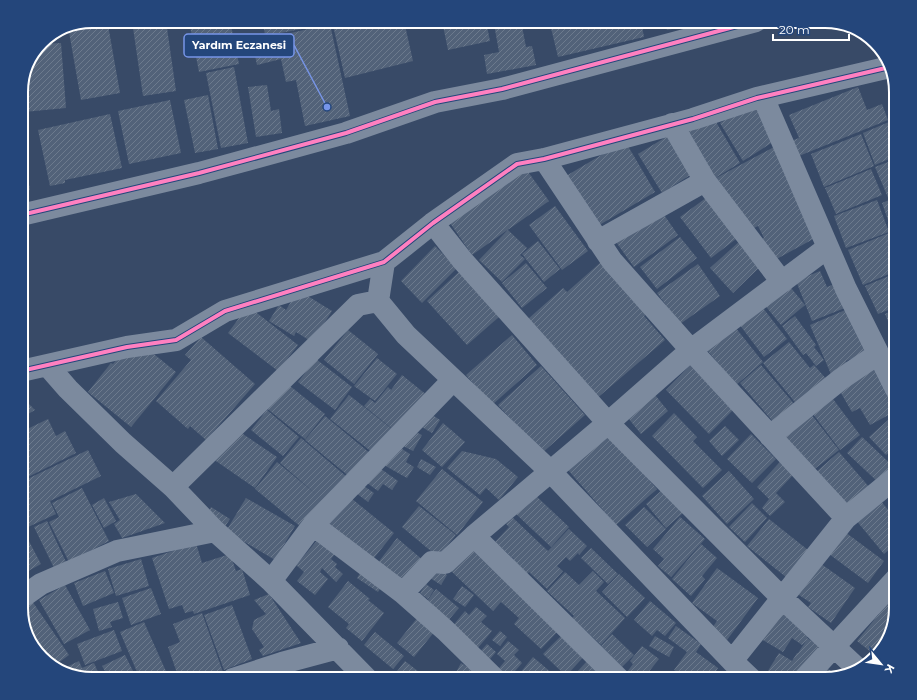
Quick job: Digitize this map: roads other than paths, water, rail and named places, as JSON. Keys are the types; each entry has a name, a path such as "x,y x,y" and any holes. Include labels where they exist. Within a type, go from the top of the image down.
{"street":[{"path":"28,213 199,173 346,133 435,102 502,89 730,28"},
{"path":"28,369 127,348 176,340 225,311 384,262 433,223 517,164 544,159 672,124 763,96 885,69"},
{"path":"763,96 827,248 878,354 889,373"},
{"path":"672,124 705,181 782,282"},
{"path":"544,159 612,261 691,350 846,518"},
{"path":"598,241 705,181"},
{"path":"433,223 463,261 608,423 782,598 853,665"},
{"path":"403,593 432,562 445,563 474,536 608,423 691,350 827,248"},
{"path":"384,262 378,301 406,335 550,471 744,672"},
{"path":"173,487 358,304 378,301"},
{"path":"770,436 841,379 878,354"},
{"path":"47,365 68,389 123,443 173,487 215,531 271,581 360,672"},
{"path":"271,581 313,525 452,380"},
{"path":"732,661 846,518 889,483"},
{"path":"313,525 403,593 445,630 489,672"},
{"path":"28,593 41,584 118,551 215,531"},
{"path":"474,536 612,672"},
{"path":"811,672 889,587"},
{"path":"254,672 338,648"}],"place":[{"name":"Yardım Eczanesi","path":"327,107"}]}
